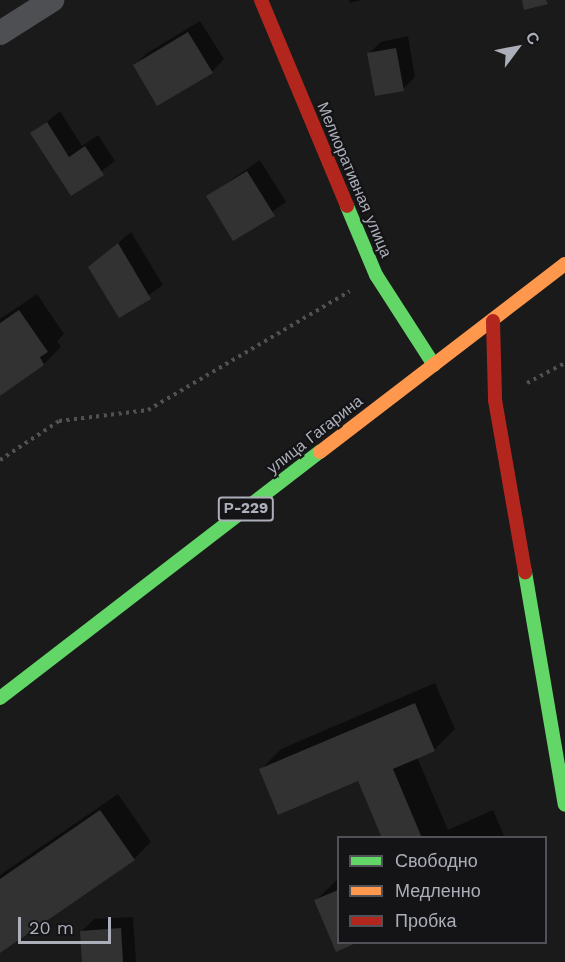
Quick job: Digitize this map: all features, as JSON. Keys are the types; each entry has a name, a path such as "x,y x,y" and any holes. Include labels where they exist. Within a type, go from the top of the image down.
{"street":[{"path":"0,33 52,0"},
{"name":"Мелиоративная улица","path":"261,0 376,275 434,365"},
{"name":"улица Гагарина","path":"0,698 565,264"},
{"path":"493,321 495,400 565,806"}],"path":[{"path":"0,460 59,421 148,410 376,275"},
{"path":"495,400 565,363"}],"building":[{"path":"522,0 546,0 548,4 524,10"},
{"path":"188,32 213,73 157,106 133,65"},
{"path":"396,48 404,91 375,96 367,53"},
{"path":"47,122 69,157 85,146 104,175 71,196 30,133"},
{"path":"247,171 275,216 233,241 206,196"},
{"path":"118,243 151,299 119,318 88,267"},
{"path":"19,310 48,352 40,357 44,365 0,396 0,323"},
{"path":"415,703 435,751 393,769 421,836 381,836 358,781 278,815 259,769"},
{"path":"100,810 135,860 0,953 0,879"},
{"path":"337,890 337,944 354,944 336,952 314,900"},
{"path":"121,928 123,962 82,962 80,931"}],"traffic: fast":[{"path":"347,206 376,275 434,365"},
{"path":"0,698 320,452"},
{"path":"525,572 565,805"}],"traffic: slow":[{"path":"320,452 565,264"}],"traffic: jam":[{"path":"261,0 347,206"},
{"path":"493,321 495,400 525,572"}]}
